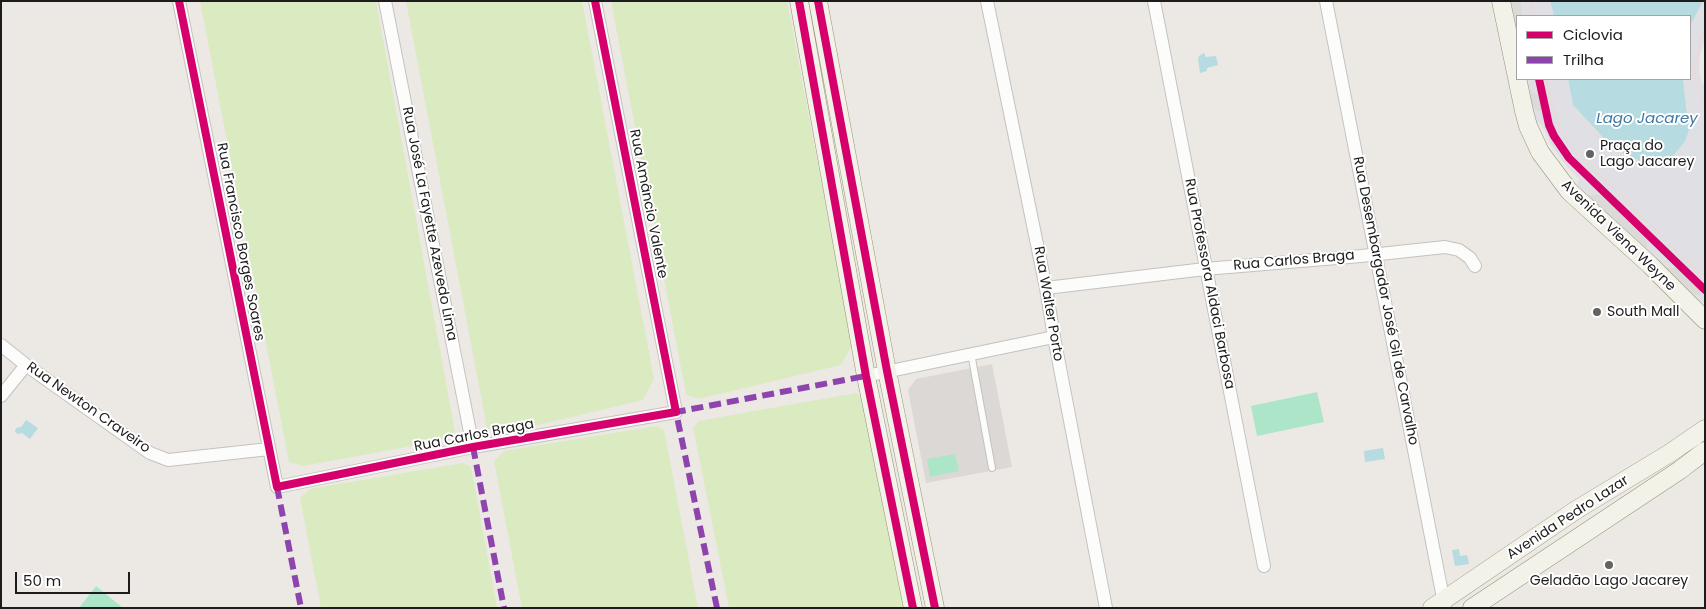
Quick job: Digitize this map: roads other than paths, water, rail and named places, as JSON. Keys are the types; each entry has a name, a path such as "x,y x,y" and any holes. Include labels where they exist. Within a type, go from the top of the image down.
{"main road":[{"path":"799,1 866,376 913,608"},
{"path":"818,1 887,371 936,608"},
{"name":"Avenida Viena Weyne","path":"1501,1 1516,73"},
{"name":"Avenida Viena Weyne","path":"1518,80 1528,126 1540,152 1569,191 1650,265 1705,320"},
{"name":"Avenida Pedro Lazar","path":"1440,605 1576,510 1670,453 1705,429"},
{"name":"Avenida Pedro Lazar","path":"1472,608 1680,470 1705,451"},
{"path":"1576,510 1589,530"},
{"path":"895,517 916,512"}],"street":[{"name":"Rua Francisco Borges Soares","path":"179,1 277,487"},
{"name":"Rua José La Fayette Azevedo Lima","path":"385,1 473,447"},
{"name":"Rua Amâncio Valente","path":"595,1 676,412"},
{"name":"Rua Walter Porto","path":"987,1 1046,288 1106,608"},
{"name":"Rua Professora Aldaci Barbosa","path":"1154,1 1264,566"},
{"name":"Rua Desembargador José Gil de Carvalho","path":"1326,1 1376,254 1440,605"},
{"name":"Rua Carlos Braga","path":"1046,288 1206,269 1445,247 1459,250 1470,258 1476,266"},
{"path":"866,376 1054,337"},
{"name":"Rua Newton Craveiro","path":"1,345 26,365 150,453 168,460 269,450"},
{"path":"1,396 26,365"},
{"name":"Rua Carlos Braga","path":"277,487 473,447 676,412"}],"lane":[{"path":"971,354 992,468"}],"water":[{"path":"1550,1 1703,1 1691,24 1691,15 1554,15"},
{"path":"1205,53 1205,57 1216,56 1218,65 1207,68 1207,71 1200,73 1198,58"},
{"name":"Lago Jacarey","path":"1568,80 1683,80 1689,130 1685,141 1672,158 1662,163 1648,165 1613,148 1573,105"},
{"path":"26,420 38,428 30,439 22,433 18,434 15,432 16,428 21,427"},
{"path":"1383,448 1385,459 1365,462 1364,451"},
{"path":"1459,549 1460,556 1467,555 1469,564 1455,566 1452,550"}],"place":[{"name":"Praça do Lago Jacarey","path":"1590,154"},
{"name":"South Mall","path":"1597,312"},
{"name":"Geladão Lago Jacarey","path":"1609,565"}]}
